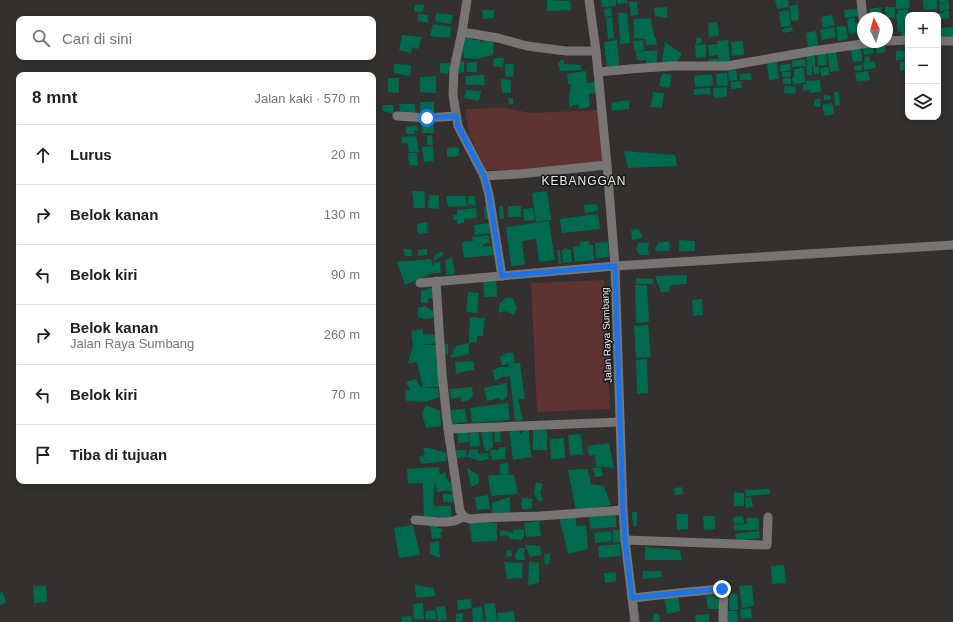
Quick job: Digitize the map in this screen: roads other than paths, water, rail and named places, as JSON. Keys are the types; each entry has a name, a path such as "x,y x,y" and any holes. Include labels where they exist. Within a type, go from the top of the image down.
{"street":[{"path":"467,0 454,69 453,95 458,126 484,176 489,195 502,276"},
{"name":"Jalan Raya Sumbang","path":"589,0 596,51 615,266 623,510 625,540 635,622"},
{"path":"861,0 862,12"},
{"path":"462,32 498,38 527,46 566,51 596,51"},
{"path":"893,41 905,40"},
{"path":"941,41 953,41"},
{"path":"598,72 672,66 728,66 857,44"},
{"path":"397,116 427,118 456,116"},
{"path":"484,176 607,165"},
{"path":"420,283 615,266 953,245"},
{"path":"436,281 440,351 448,429 460,512 464,517 470,519 540,516 623,510"},
{"path":"448,429 620,422"},
{"path":"415,520 439,522 454,521 464,517"},
{"path":"625,540 767,545 768,517"},
{"path":"632,598 722,589 724,591 723,622"}],"district":[{"name":"KEBANGGAN","path":"584,181"}]}
